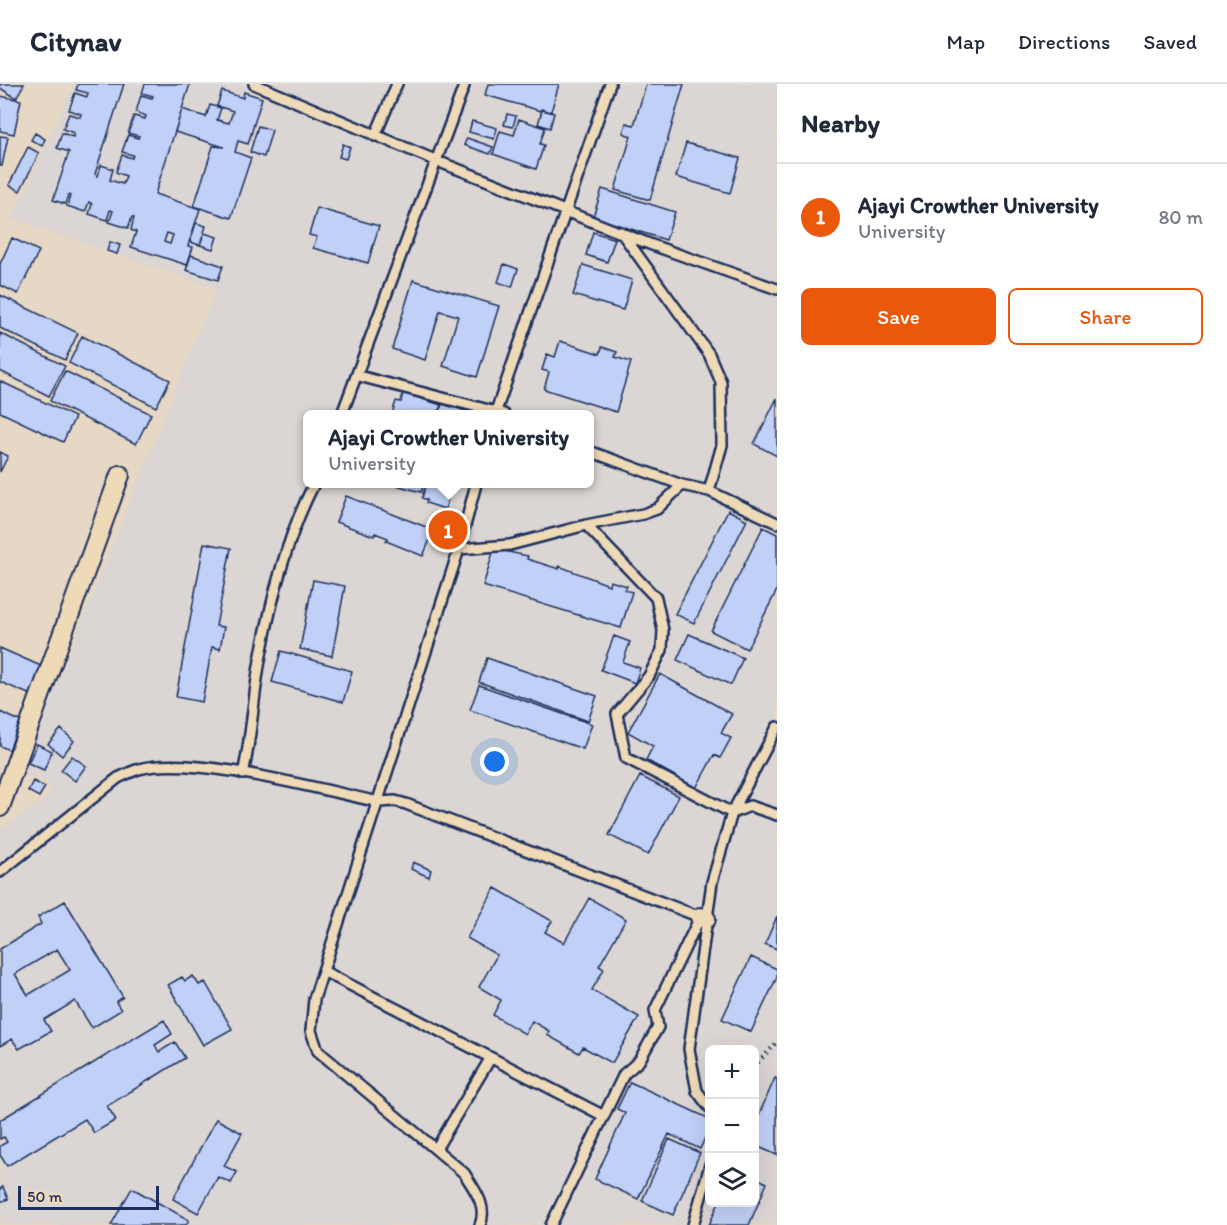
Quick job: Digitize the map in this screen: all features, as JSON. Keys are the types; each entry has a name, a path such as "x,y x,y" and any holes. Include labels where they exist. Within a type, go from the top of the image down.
{"street":[{"path":"0,807 120,475"}],"lane":[{"path":"254,84 437,161 777,289"},
{"path":"375,136 397,84"},
{"path":"499,410 610,84"},
{"path":"344,410 463,85"},
{"path":"621,232 709,354 721,382 722,445 709,491"},
{"path":"358,376 487,410"},
{"path":"594,453 682,485 709,491 777,523"},
{"path":"459,549 510,545 657,509 682,485"},
{"path":"243,774 252,737 260,656 296,518 311,488"},
{"path":"475,488 459,549 314,999 311,1031 318,1051 464,1173 480,1199 484,1216 480,1225"},
{"path":"586,525 656,598 663,630 662,650 649,676 617,714 626,758 732,813 750,806 777,815"},
{"path":"705,1101 697,1091 689,1049 703,918 732,813 777,727"},
{"path":"0,872 118,778 140,769 183,766 243,774 379,802 395,801 406,804 703,918"},
{"path":"551,1225 624,1074 639,1061 658,1027 655,1010 703,918"},
{"path":"323,971 604,1116"},
{"path":"436,1149 490,1059"},
{"path":"693,1225 705,1183"}],"path":[{"path":"759,1062 777,1042"}],"shaded area":[{"path":"74,84 777,84 777,1225 4,1225 0,1218 0,830 51,794 49,784 21,772 216,289 12,219"}],"building":[{"path":"0,84 24,84 16,98 0,88"},
{"path":"78,84 124,84 95,174 98,176 101,165 113,169 110,180 123,184 126,176 116,172 122,155 132,158 133,155 122,152 128,135 138,138 139,136 128,133 134,116 145,119 146,116 136,112 141,95 152,98 153,96 142,93 145,84 190,84 155,194 200,209 188,246 193,247 187,265 131,247 136,232 131,230 134,218 132,217 128,228 109,222 113,211 110,210 107,220 89,214 92,204 89,202 85,212 67,206 70,196 68,195 65,204 53,200 69,152 57,148 62,133 73,137 74,133 63,129 69,114 80,117 81,114 69,110 75,93 87,97 88,93 76,90","holes":["167,233 173,235 170,244 164,242"]},
{"path":"488,84 559,84 551,112 485,95"},
{"path":"646,84 684,84 650,200 615,190 631,136 623,133 626,123 634,125"},
{"path":"222,91 243,98 244,92 262,98 248,144 238,141 235,152 251,158 231,218 194,206 213,146 224,147 175,132 182,109 206,117 210,105 221,108 217,120 229,123 233,111 217,106"},
{"path":"0,96 21,100 14,134 0,131"},
{"path":"542,110 554,113 550,128 538,124"},
{"path":"507,114 516,116 513,127 504,125"},
{"path":"519,119 545,128 540,144 544,145 536,169 493,154 500,131 514,135"},
{"path":"472,121 497,128 494,139 469,132"},
{"path":"258,126 272,130 264,157 250,152"},
{"path":"35,133 45,139 42,146 31,140"},
{"path":"0,136 8,137 2,166 0,166"},
{"path":"467,138 493,147 490,154 464,145"},
{"path":"686,143 740,158 730,193 676,177"},
{"path":"343,144 350,147 346,159 339,157"},
{"path":"28,147 39,153 20,191 9,185"},
{"path":"602,189 675,212 666,240 593,217"},
{"path":"317,208 379,226 368,263 313,248 317,237 309,235"},
{"path":"196,223 206,226 200,245 190,242"},
{"path":"593,232 615,239 607,262 586,255"},
{"path":"204,233 217,237 213,249 200,245"},
{"path":"12,238 39,251 18,294 0,285 0,264"},
{"path":"110,242 120,245 117,254 107,251"},
{"path":"191,255 223,266 218,280 186,270"},
{"path":"504,264 518,269 512,287 498,282"},
{"path":"583,265 632,280 623,310 573,295"},
{"path":"413,280 499,306 477,377 443,366 458,316 440,311 425,360 392,349"},
{"path":"0,295 78,333 65,360 0,328"},
{"path":"0,333 65,366 49,396 0,371"},
{"path":"82,336 170,380 156,407 69,363"},
{"path":"560,341 600,354 602,347 617,352 615,357 631,362 616,412 544,389 549,372 542,370 547,354 555,357"},
{"path":"65,371 151,414 136,444 50,401"},
{"path":"0,381 75,417 63,442 0,412"},
{"path":"403,393 441,405 439,410 393,410 396,401 401,402"},
{"path":"777,398 777,456 754,444"},
{"path":"442,404 463,410 440,410"},
{"path":"0,452 8,456 0,472"},
{"path":"406,488 422,488 421,492"},
{"path":"425,488 452,488 445,509 426,503 427,500 422,498"},
{"path":"346,496 434,530 423,556 386,541 388,538 375,533 374,536 336,522"},
{"path":"728,510 747,520 694,623 675,614"},
{"path":"763,527 777,534 777,590 747,649 711,631"},
{"path":"204,543 231,548 216,626 224,627 220,649 212,647 202,702 176,697"},
{"path":"494,549 528,556 527,559 559,569 559,566 609,585 610,581 627,586 625,590 632,592 621,628 483,586"},
{"path":"313,580 345,586 332,656 300,649"},
{"path":"689,634 743,658 731,685 677,660"},
{"path":"614,636 630,642 623,662 640,668 635,683 601,670"},
{"path":"0,648 43,667 31,695 0,682"},
{"path":"281,651 352,671 343,702 272,682"},
{"path":"487,658 597,696 588,721 479,682"},
{"path":"660,674 732,714 721,733 731,738 720,758 714,755 696,788 646,760 653,746 628,732"},
{"path":"479,685 592,724 583,749 470,710"},
{"path":"0,712 20,721 9,750 0,746"},
{"path":"61,729 74,741 62,756 48,744"},
{"path":"37,744 52,751 44,770 28,763"},
{"path":"72,756 86,766 75,781 61,770"},
{"path":"640,776 679,796 648,855 609,835"},
{"path":"33,781 45,787 39,797 28,791"},
{"path":"413,862 431,870 429,877 411,869"},
{"path":"495,888 552,921 545,932 564,943 589,898 626,919 599,966 604,969 592,990 639,1017 612,1063 583,1047 579,1053 547,1035 549,1031 532,1021 525,1034 493,1015 501,1000 479,987 497,955 467,938"},
{"path":"65,901 123,997 116,1002 121,1010 92,1028 75,1001 44,1020 51,1031 19,1049 12,1039 0,1046 0,949 41,924 38,917","holes":["57,949 70,970 28,995 15,974"]},
{"path":"777,916 777,949 765,944"},
{"path":"751,957 777,969 777,977 751,1032 722,1019"},
{"path":"193,976 199,985 205,982 232,1029 203,1045 168,985 182,977 185,981"},
{"path":"164,1020 172,1034 155,1045 159,1052 175,1042 185,1058 107,1106 116,1120 94,1133 85,1119 7,1166 0,1155 0,1146 7,1142 4,1137 0,1139 0,1120"},
{"path":"775,1078 777,1079 777,1155 759,1147 759,1115"},
{"path":"630,1082 705,1117 705,1138 700,1149 669,1134 638,1199 595,1179 625,1113 617,1109"},
{"path":"216,1119 242,1133 224,1166 237,1172 231,1183 218,1177 198,1213 173,1199"},
{"path":"669,1139 700,1153 673,1215 642,1201"},
{"path":"759,1179 767,1183 759,1202"},
{"path":"3,1187 8,1199 0,1202 0,1189"},
{"path":"132,1188 189,1220 186,1225 111,1225"},
{"path":"717,1207 757,1207 749,1225 709,1225"}],"place":[{"name":"Ajayi Crowther University","path":"448,530"}]}
